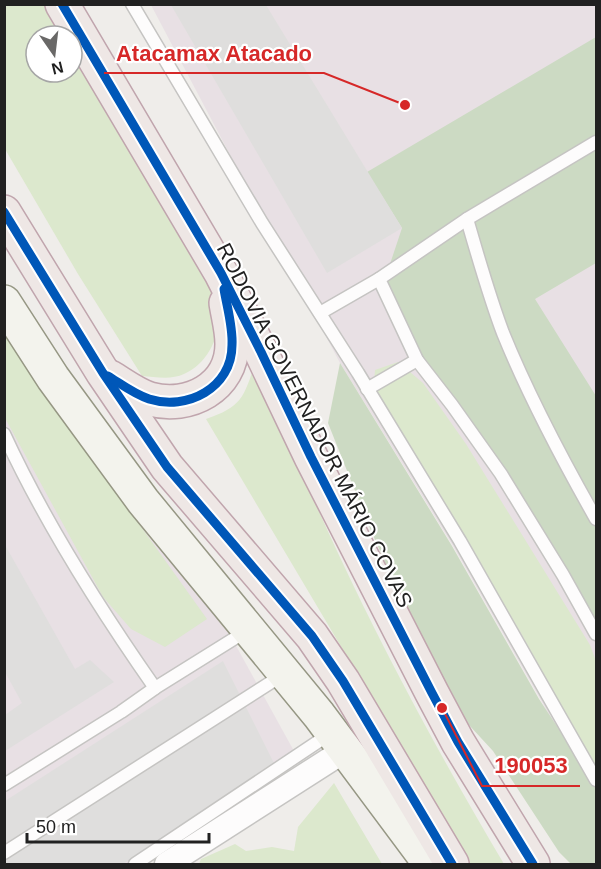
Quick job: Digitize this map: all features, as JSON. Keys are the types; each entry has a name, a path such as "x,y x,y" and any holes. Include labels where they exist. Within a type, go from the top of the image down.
{"highway":[{"name":"RODOVIA GOVERNADOR MÁRIO COVAS","path":"62,4 220,273 261,352 311,458 437,703 458,742 533,864"},
{"path":"4,212 103,373 167,467 312,636 369,724 452,864"},
{"path":"103,373 138,394 149,399 163,401 185,401 198,397 213,388 222,379 229,364 232,346 220,273"}],"main road":[{"path":"4,302 53,378 143,501 339,741 430,864"}],"street":[{"path":"167,864 339,741"}],"lane":[{"path":"132,4 262,223 460,541 597,780"},
{"path":"320,313 379,279 467,219 597,142"},
{"path":"467,219 481,267 512,352 544,423 597,519"},
{"path":"379,279 417,360 501,474 597,634"},
{"path":"367,389 417,360"},
{"path":"5,439 57,536 125,645 155,688"},
{"path":"4,466 17,458"},
{"path":"4,785 249,630"},
{"path":"4,854 285,673"},
{"path":"135,864 339,741"}],"shaded area":[{"path":"151,5 596,5 596,797 453,546 340,363"},
{"path":"171,5 266,5 402,228 327,273"},
{"path":"4,320 224,624 300,762 140,864 5,864"},
{"path":"5,545 75,669 90,660 114,682 5,751 5,715 22,703 5,672"},
{"path":"223,661 276,767 123,864 5,864 5,801"}],"green space":[{"path":"4,5 45,5 57,24 24,24 24,84 84,84 84,70 208,282 215,298 219,318 216,337 200,363 179,376 169,378 142,376 78,274 5,149"},
{"path":"596,37 596,263 535,299 596,396 596,638 398,321 385,279 402,228 367,172"},
{"path":"4,333 207,619 165,647 131,629 103,597 5,418"},
{"path":"398,362 423,383 466,444 590,645 596,661 596,772 522,635 424,470 373,393 375,370"},
{"path":"255,363 326,528 356,591 438,749 504,864 470,864 206,419 227,410 240,400"},
{"path":"340,363 452,546 539,699 596,785 596,864 571,864 559,852 493,751 445,699 369,526 328,423"},
{"path":"334,783 382,864 199,864 201,859 235,844 246,851 272,847 294,851 298,827"}],"cycle path":[{"path":"62,4 221,273 311,457 432,693 458,742 533,864"},
{"path":"4,212 103,373 167,467 312,636 343,681 452,864"},
{"path":"108,376 138,394 163,402 178,402 205,393 216,384 230,360 232,331 224,289"}],"place":[{"name":"Atacamax Atacado","path":"405,105"},
{"name":"190053","path":"442,708"}]}
